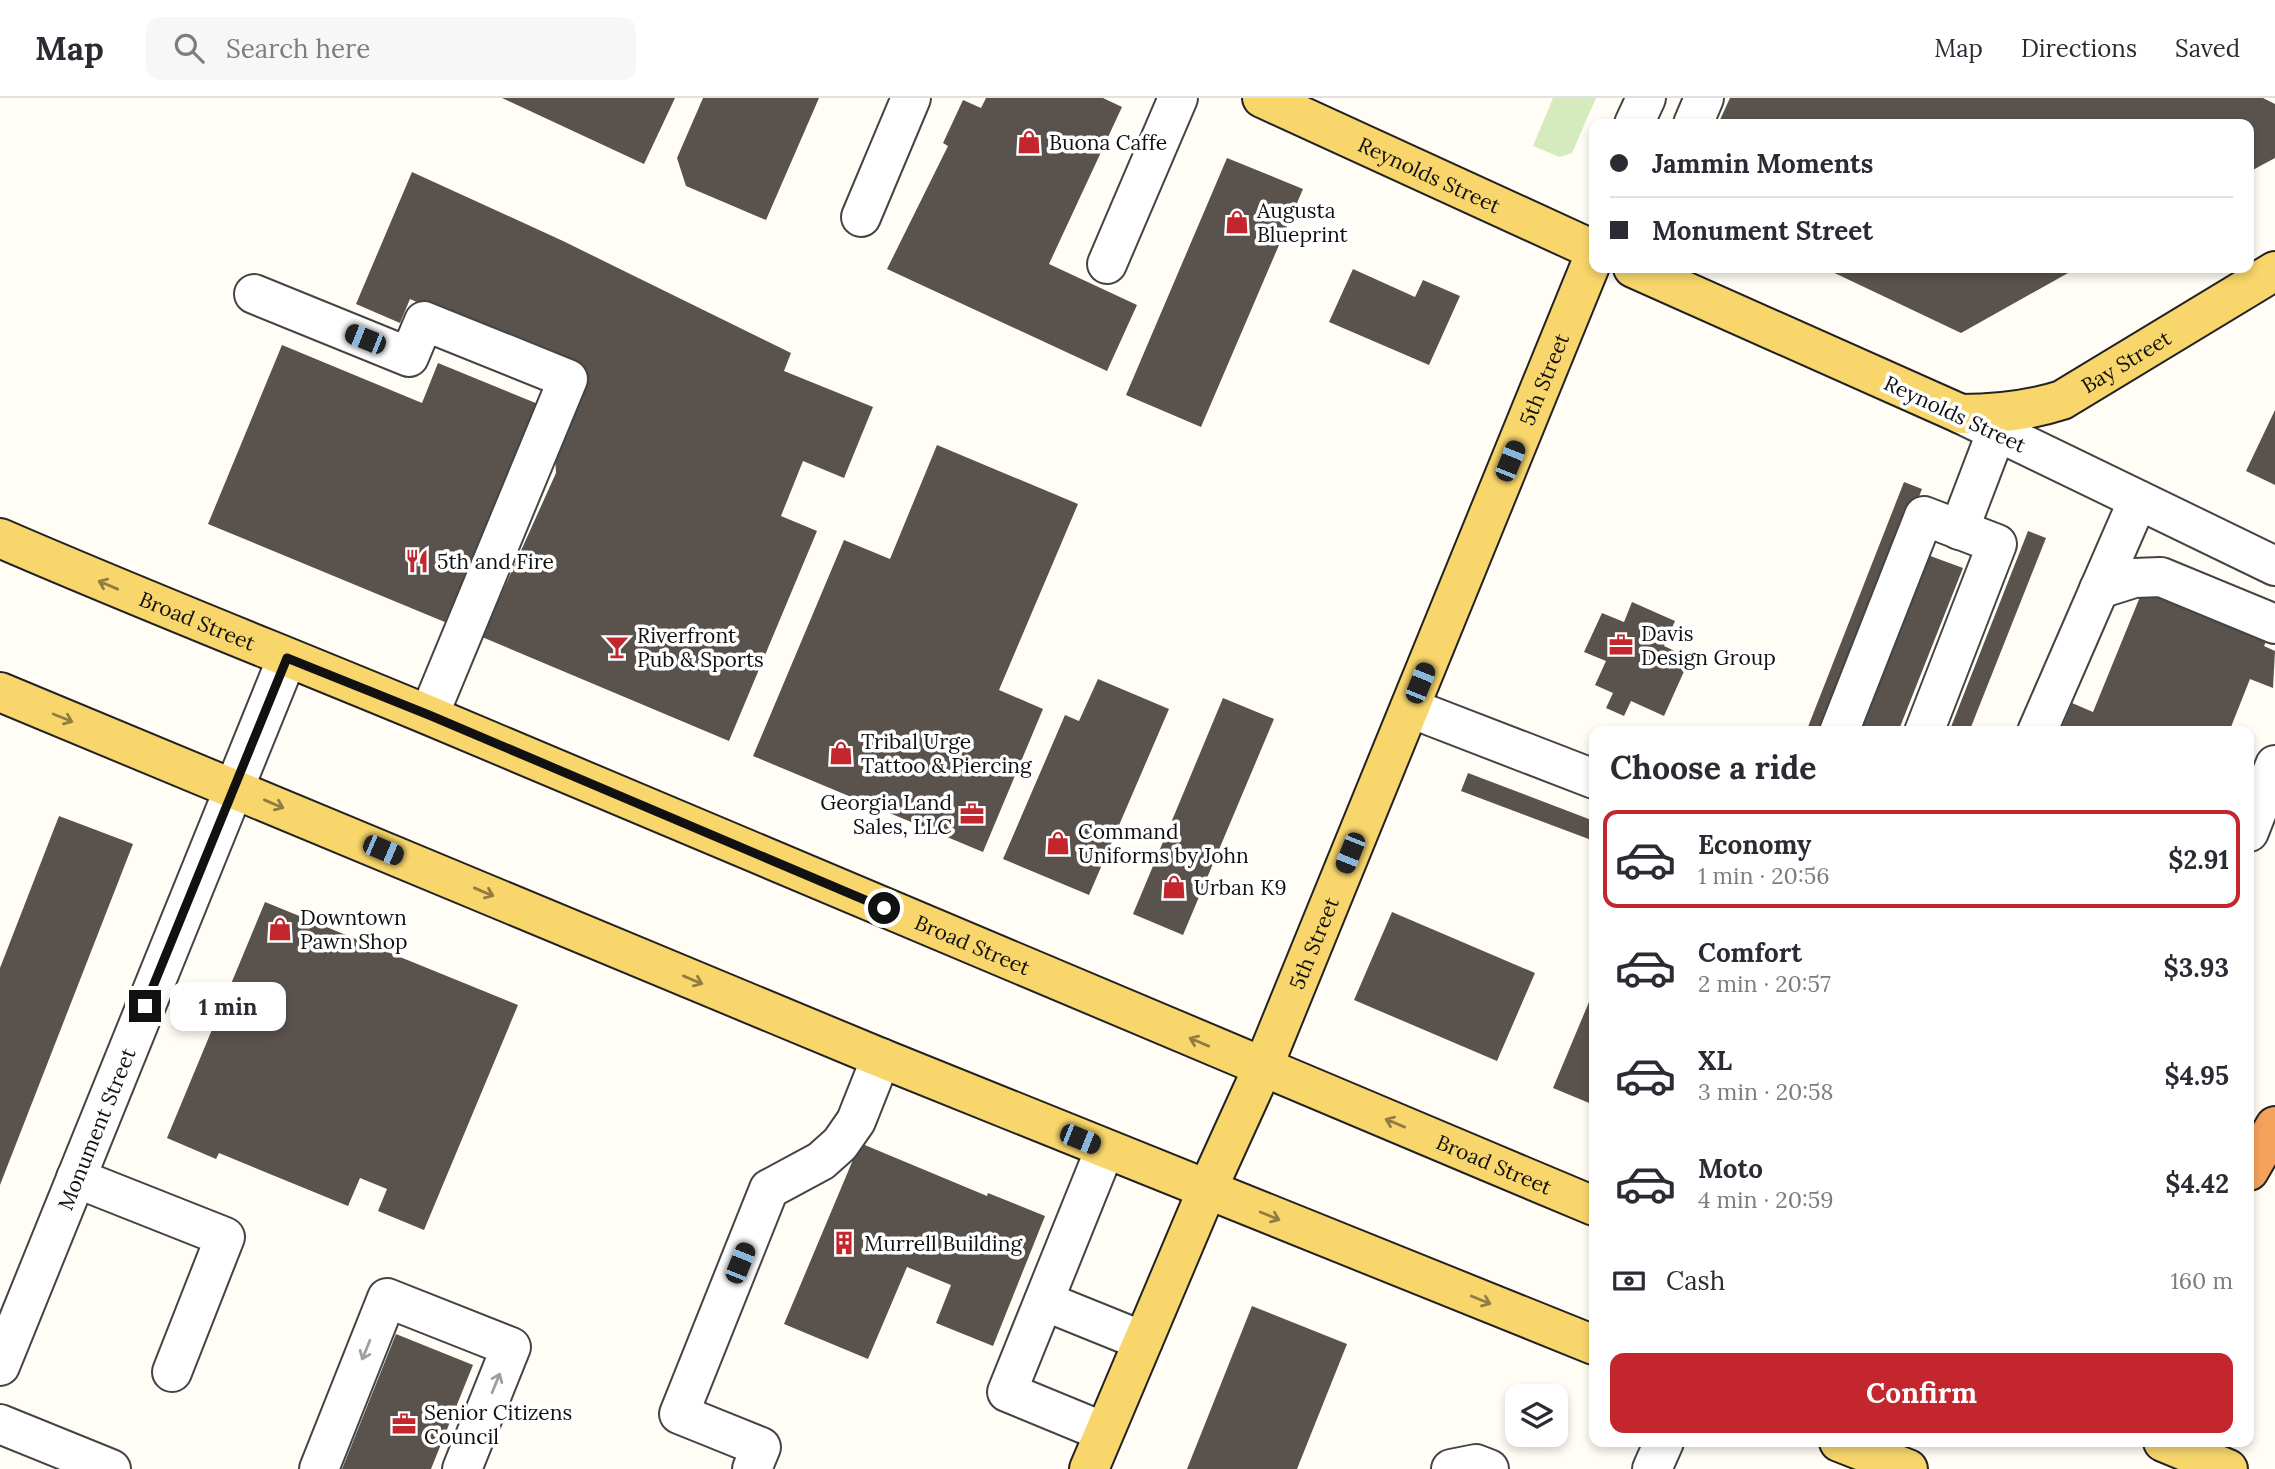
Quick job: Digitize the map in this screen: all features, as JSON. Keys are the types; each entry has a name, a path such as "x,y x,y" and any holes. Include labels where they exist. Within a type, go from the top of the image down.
{"highway":[{"path":"2254,1162 2275,1126"}],"main road":[{"name":"Reynolds Street","path":"1262,98 1589,248"},
{"name":"5th Street","path":"1089,1469 1207,1190 1263,1067 1589,268"},
{"name":"Bay Street","path":"1961,414 2006,414 2062,400 2275,271"},
{"name":"Reynolds Street","path":"1644,273 1961,414"},
{"name":"Broad Street","path":"0,538 136,597 429,715 1589,1204"},
{"path":"0,692 881,1058 1589,1343"},
{"path":"1854,1447 1897,1461"},
{"path":"2175,1447 2228,1469"}],"street":[{"path":"861,217 911,98"},
{"path":"1107,264 1178,98"},
{"path":"1636,119 1646,98"},
{"path":"1695,119 1704,98"},
{"path":"254,294 409,357 424,321 568,379 429,715"},
{"name":"Reynolds Street","path":"1961,414 2275,566"},
{"path":"1959,530 1996,433"},
{"path":"2040,726 2138,500"},
{"path":"1841,726 1924,516 1997,544 1926,726"},
{"path":"2099,589 2134,578 2161,577 2275,624"},
{"name":"Monument Street","path":"0,1366 287,658"},
{"path":"1410,708 1589,777"},
{"path":"2254,819 2275,765"},
{"path":"751,1469 761,1447 679,1414 769,1189 821,1161 839,1144 856,1121 881,1058"},
{"path":"1104,1432 1007,1392 1105,1149"},
{"path":"76,1178 225,1237 172,1372"},
{"path":"319,1469 387,1298 510,1347 462,1469"},
{"path":"1044,1301 1143,1342"},
{"path":"0,1424 111,1469"},
{"path":"1652,1469 1662,1447"},
{"path":"1451,1469 1476,1464 1489,1469"}],"green space":[{"path":"1553,98 1596,98 1572,153 1560,157 1533,146"}],"building":[{"path":"502,98 675,98 644,164"},
{"path":"703,98 819,98 766,220 686,186 677,158"},
{"path":"986,98 1103,98 1122,107 1049,264 1137,305 1107,371 887,269 948,146 943,143 963,100 981,108"},
{"path":"1730,98 2263,98 2275,104 2275,158 2254,169 2254,119 1720,119"},
{"path":"1227,158 1303,189 1201,427 1126,395"},
{"path":"412,172 563,241 791,353 784,371 873,407 844,478 803,461 781,516 817,531 729,741 482,637 556,473 554,438 580,374 410,299 400,323 356,304"},
{"path":"1353,269 1415,297 1423,280 1460,296 1429,365 1329,322"},
{"path":"1835,273 2068,273 1961,333"},
{"path":"282,345 422,403 438,363 543,406 452,625 208,524"},
{"path":"2275,410 2275,485 2246,471"},
{"path":"937,445 1078,504 999,690 1043,709 983,852 753,756 844,540 890,559"},
{"path":"1904,482 1922,489 1829,726 1808,726"},
{"path":"2028,531 2046,538 1971,726 1951,726"},
{"path":"1925,554 1963,568 1900,726 1856,726"},
{"path":"2144,587 2268,637 2264,646 2275,651 2273,688 2250,679 2231,726 2062,726 2072,703 2093,712"},
{"path":"1632,602 1675,621 1664,646 1690,658 1664,716 1631,701 1624,716 1606,708 1613,693 1595,685 1606,661 1584,652 1602,613 1624,622"},
{"path":"1098,679 1169,709 1089,895 1003,859 1065,715 1079,721"},
{"path":"1223,698 1274,719 1183,935 1133,914"},
{"path":"1468,773 1589,819 1589,839 1461,791"},
{"path":"59,816 133,844 0,1185 0,968"},
{"path":"265,902 518,1005 424,1230 378,1211 387,1189 360,1178 348,1206 219,1153 216,1159 167,1138"},
{"path":"1392,912 1535,973 1497,1061 1354,1000"},
{"path":"1589,1002 1589,1103 1553,1088"},
{"path":"860,1143 987,1196 988,1193 1045,1216 993,1346 936,1323 951,1285 907,1267 868,1359 784,1324"},
{"path":"1252,1306 1347,1344 1297,1469 1187,1469"},
{"path":"396,1334 473,1365 431,1469 342,1469"}],"place":[{"name":"Buona Caffe","path":"1029,142"},
{"name":"Augusta Blueprint","path":"1237,222"},
{"name":"5th and Fire","path":"417,561"},
{"name":"Davis Design Group","path":"1621,645"},
{"name":"Riverfront Pub & Sports","path":"617,647"},
{"name":"Tribal Urge Tattoo & Piercing","path":"841,753"},
{"name":"Georgia Land Sales, LLC","path":"972,814"},
{"name":"Command Uniforms by John","path":"1058,843"},
{"name":"Urban K9","path":"1174,887"},
{"name":"Downtown Pawn Shop","path":"280,929"},
{"name":"Murrell Building","path":"844,1243"},
{"name":"Senior Citizens Council","path":"404,1424"}],"route":[{"path":"145,1006 287,658 429,715 884,908"}]}
